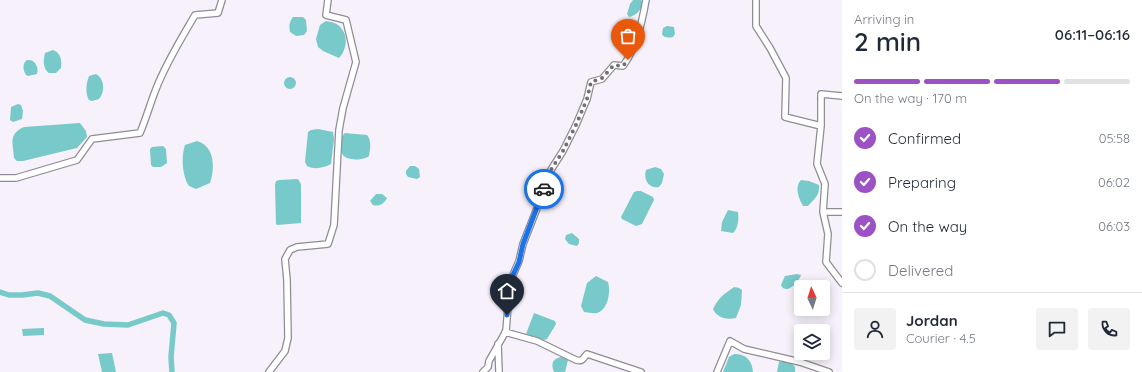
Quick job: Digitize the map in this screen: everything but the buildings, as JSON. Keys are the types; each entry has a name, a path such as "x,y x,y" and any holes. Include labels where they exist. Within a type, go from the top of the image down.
{"street":[{"path":"0,178 16,178 77,160 92,139 140,133 148,116 155,90 168,61 195,15 218,13 222,0"},
{"path":"269,372 285,351 288,338 286,259 290,250 297,246 328,244 334,225 339,130 343,108 356,62 346,20 326,15 328,0"},
{"path":"483,372 488,367 489,361 505,332 509,294 513,275 519,262 523,244 543,193 547,176 563,151 576,125 587,99 591,82 602,78 614,65 623,66 628,60 634,47 643,18 646,0"},
{"path":"756,0 756,26 786,78 785,117 821,126"},
{"path":"842,96 821,94 821,126 817,164 825,184 823,212 828,234 826,262 842,283"},
{"path":"823,212 842,212"},
{"path":"505,332 537,342 576,360 583,360 587,354 641,372"},
{"path":"716,372 730,341 744,349 800,362 829,372"},
{"path":"498,343 499,372"}],"water":[{"path":"633,0 641,0 643,3 638,12 629,17 627,14"},
{"path":"293,17 303,17 306,20 307,31 304,35 296,36 290,32 289,28"},
{"path":"326,21 340,26 345,36 345,48 339,58 323,51 318,47 316,39 320,25"},
{"path":"667,26 674,27 675,34 673,37 669,38 662,34 663,28"},
{"path":"53,50 58,53 61,68 56,73 49,73 45,67 44,56 45,53"},
{"path":"27,60 30,60 36,64 37,74 26,75 24,71 24,63"},
{"path":"96,74 101,79 103,89 99,99 92,101 89,100 86,91 89,76"},
{"path":"292,77 295,78 295,88 288,89 285,88 284,81 285,78"},
{"path":"18,104 21,105 23,111 22,119 13,122 10,120 11,107"},
{"path":"80,123 86,131 87,137 77,148 23,161 17,161 14,158 14,136 24,127"},
{"path":"318,129 333,132 334,139 331,164 313,168 307,166 305,162 308,132"},
{"path":"345,133 367,135 370,142 369,156 363,159 350,159 343,156 342,136"},
{"path":"197,141 203,144 210,153 213,171 210,183 196,189 189,186 187,182 183,161 185,145"},
{"path":"163,146 166,149 167,163 161,167 153,167 151,165 150,149 152,147"},
{"path":"410,166 415,166 419,169 420,177 417,179 408,177 406,171"},
{"path":"655,167 661,169 664,174 662,183 659,187 652,187 645,177 646,170"},
{"path":"298,179 301,184 301,223 277,225 276,181"},
{"path":"801,180 819,185 818,195 808,206 803,206 799,197 798,186"},
{"path":"641,191 653,197 654,200 642,224 636,226 622,219 621,217 634,192"},
{"path":"376,194 382,194 387,198 383,203 375,206 370,201"},
{"path":"728,210 738,212 738,224 733,233 721,231 722,222"},
{"path":"572,233 579,239 577,246 569,244 565,239 566,235"},
{"path":"797,274 801,275 798,280 794,280 794,285 789,289 783,288 781,285 785,276"},
{"path":"596,276 608,282 608,300 604,308 597,313 584,312 581,306 587,283"},
{"path":"734,287 742,290 741,305 736,318 723,318 713,309 722,296"},
{"path":"534,313 555,321 556,324 547,339 544,340 526,334"},
{"path":"44,328 44,335 23,336 22,329"},
{"path":"112,353 116,372 102,372 98,354"},
{"path":"734,354 742,355 748,359 753,372 723,372 729,357"},
{"path":"561,357 568,360 565,372 554,372 553,362"},
{"path":"783,361 792,364 795,367 795,372 777,372 779,362"}],"waterway":[{"path":"0,292 9,295 38,293 50,296 85,320 104,324 128,325 163,313 169,315 174,323 171,357 172,372"}],"way so far":[{"path":"544,189 547,176 563,151 576,125 587,99 591,82 602,78 614,65 623,66 628,60"}],"route":[{"path":"507,315 513,275 519,262 523,244 544,189"}]}
